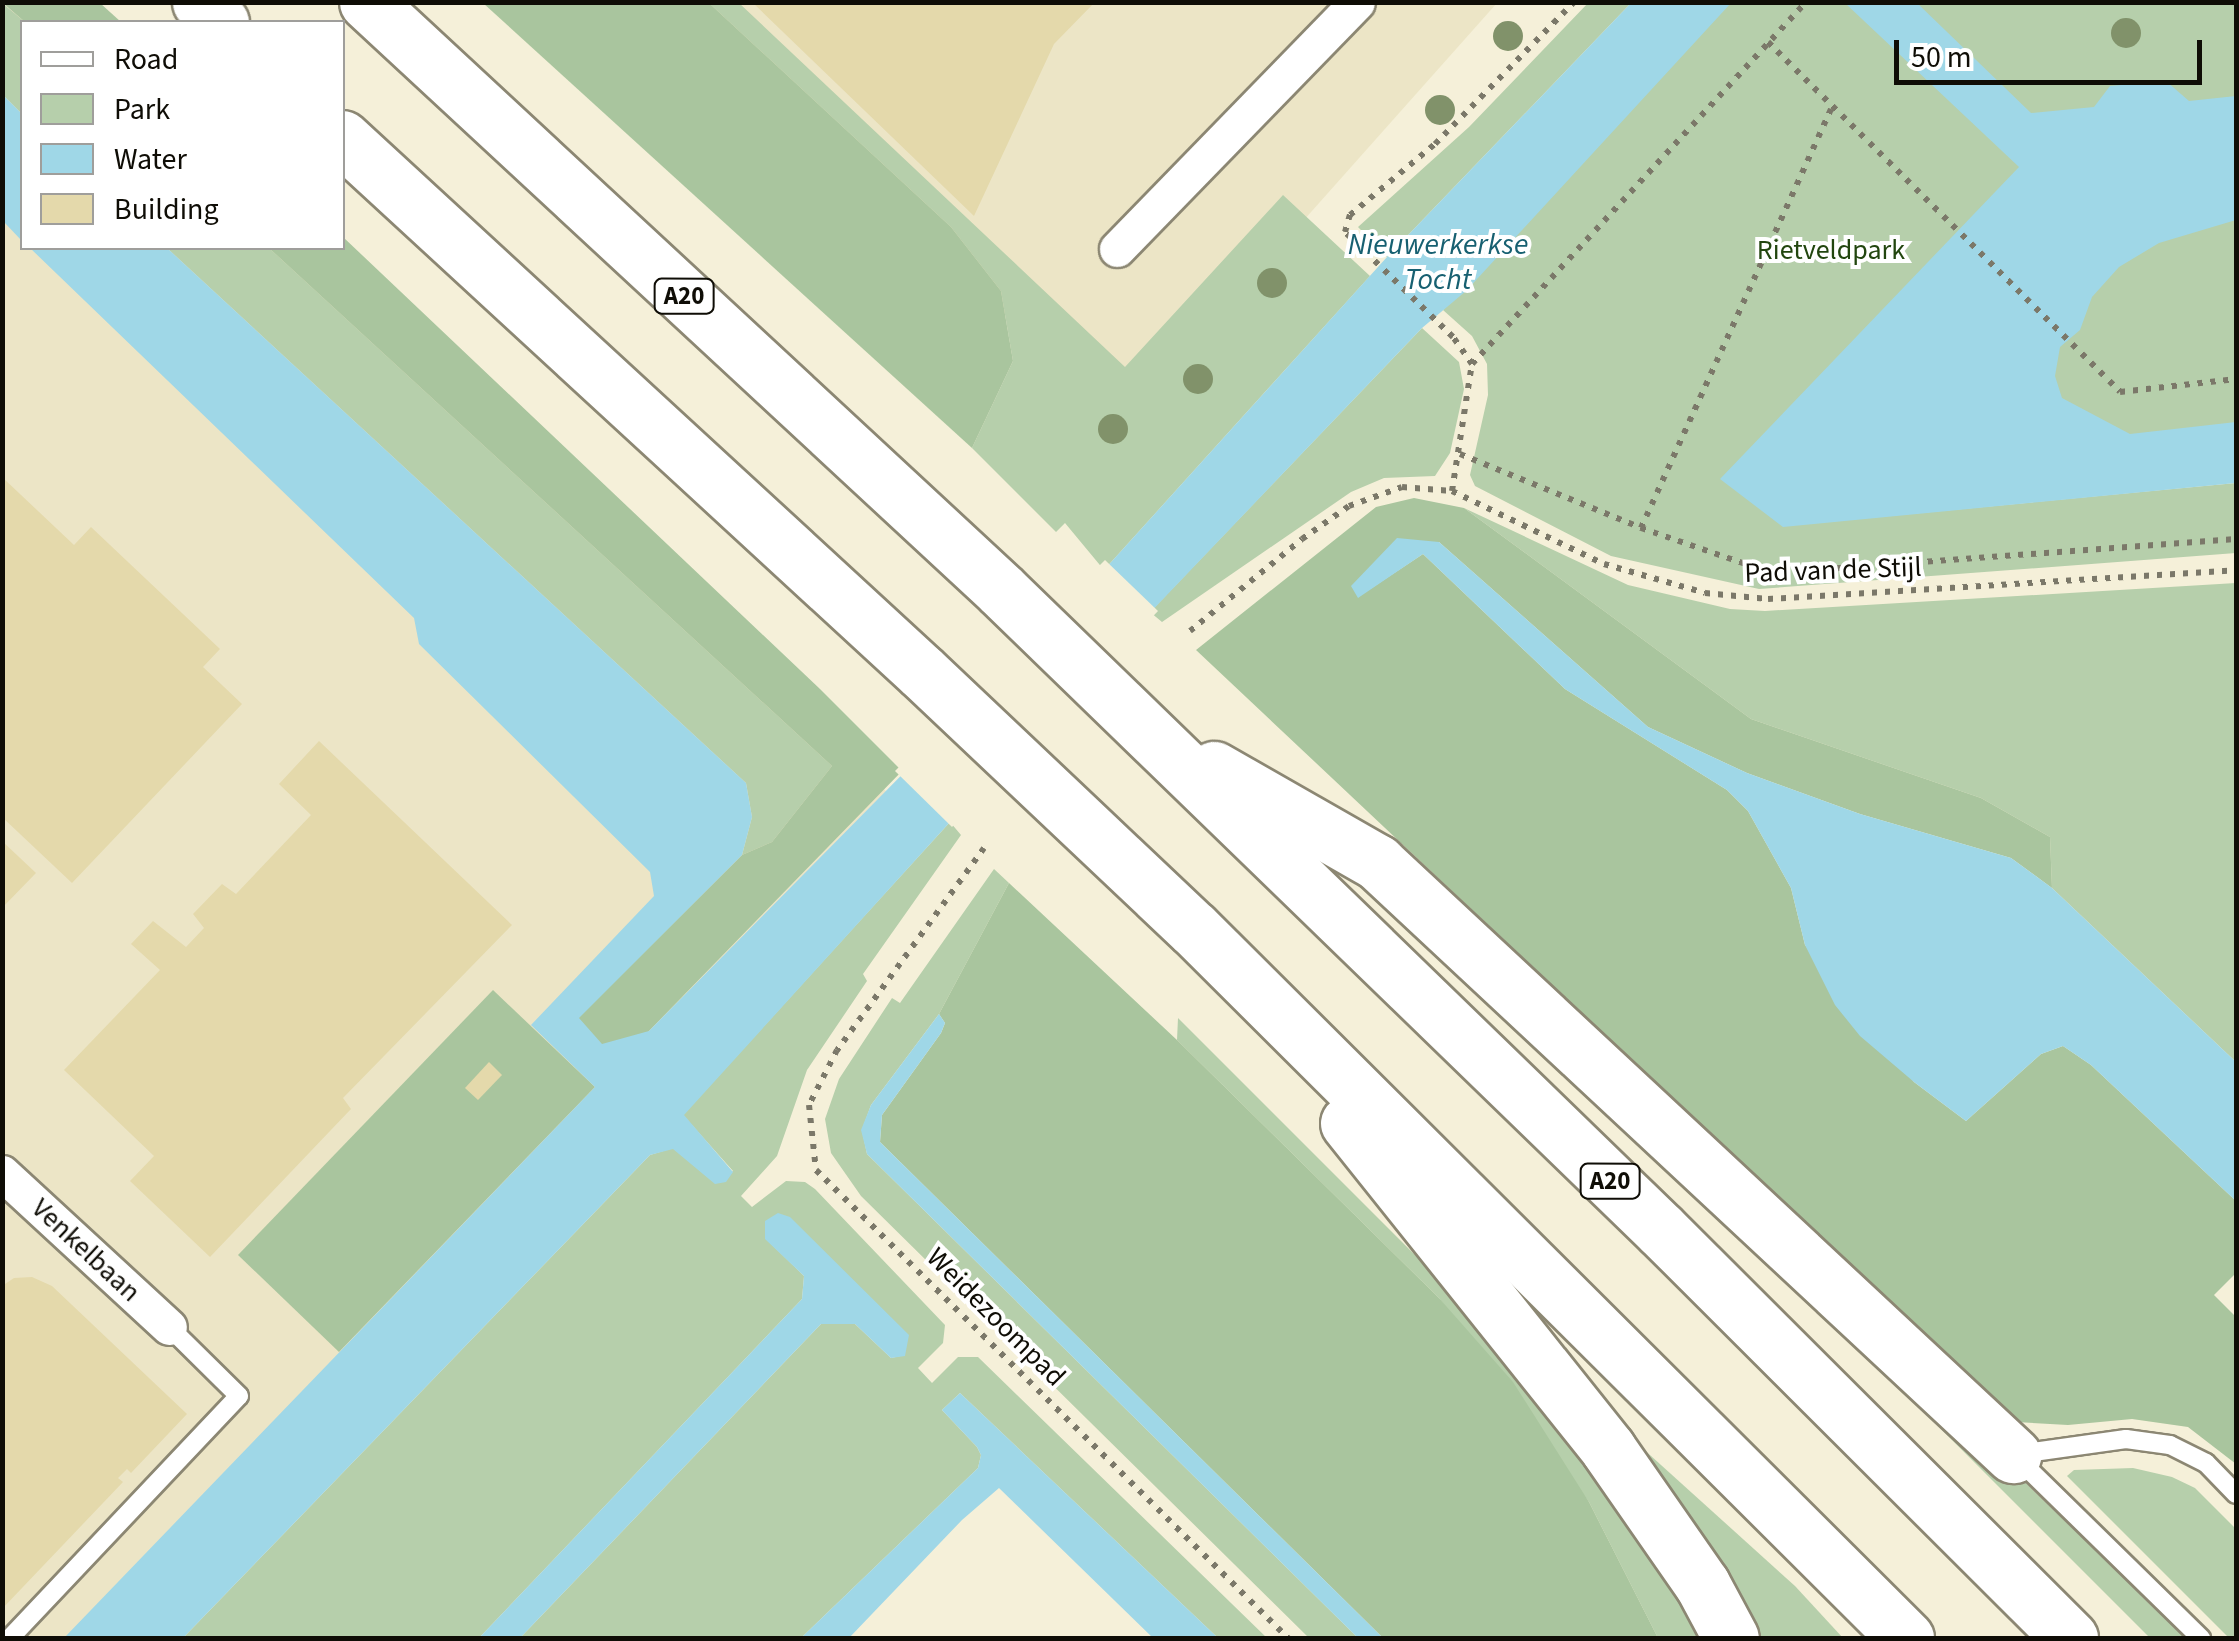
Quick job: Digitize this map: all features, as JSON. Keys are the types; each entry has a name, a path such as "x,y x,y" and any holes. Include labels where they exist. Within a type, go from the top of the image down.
{"highway":[{"path":"200,2 219,20"},
{"name":"A20","path":"367,2 1001,590 1662,1230 2070,1638"},
{"path":"345,141 922,672 1194,930 1906,1638"},
{"name":"A20","path":"1144,730 1377,862 2013,1455"},
{"path":"1194,930 1608,1448 1702,1584 1730,1638"}],"street":[{"path":"1117,249 1357,2"},
{"name":"Venkelbaan","path":"2,1173 169,1327"}],"lane":[{"path":"10,1638 239,1396 169,1327"},
{"path":"2013,1455 2126,1440 2170,1445 2206,1464 2236,1494"},
{"name":"A20","path":"2013,1455 2200,1638"}],"path":[{"path":"1472,364 1452,337 1345,232 1350,215 1435,144 1574,2"},
{"path":"1452,491 1472,364 1806,2"},
{"path":"1768,42 1831,109 2120,392 2236,380"},
{"path":"1641,528 1831,109"},
{"name":"Pad van de Stijl","path":"1460,454 1641,528 1772,574 2236,539"},
{"name":"Pad van de Stijl","path":"1190,631 1302,538 1349,506 1402,486 1452,491 1604,564 1704,594 1768,600 2236,570"},
{"name":"Weidezoompad","path":"984,848 837,1050 809,1105 816,1170 1288,1638"}],"shaded area":[{"path":"3,3 97,3 115,20 20,20 20,250 344,250 920,825 135,1638 3,1638"},
{"path":"648,3 1497,3 1126,420"}],"green space":[{"path":"1589,2 1631,3 1387,257 1358,227 1469,127"},
{"path":"2,3 23,20 20,112 3,95"},
{"path":"3,3 100,3 119,20 23,20"},
{"path":"483,3 709,3 951,227 1001,291 1013,361 972,448"},
{"path":"709,3 739,3 1125,367 1283,195 1370,276 1104,570 1065,523 1056,532 972,448 1013,361 1001,291 951,227"},
{"name":"Rietveldpark","path":"1715,3 2236,3 2236,459 1783,526 2236,483 2236,553 1759,589 1611,556 1475,486 1470,475 1488,395 1487,364 1472,336 1443,310"},
{"path":"345,239 902,771 648,1032 602,1045 578,1018 742,855 772,842 832,766 271,250 345,250"},
{"path":"169,250 271,250 832,766 772,842 742,855 752,817 746,783"},
{"path":"1422,328 1459,362 1464,389 1450,453 1435,476 1384,478 1351,492 1162,622 1150,612"},
{"path":"1414,498 1464,508 1751,719 1981,798 2050,837 2052,888 2011,858 1860,814 1747,773 1648,727 1439,542 1358,597 1423,554 1565,689 1727,790 1748,811 1791,888 1805,945 1914,1082 1966,1121 2041,1054 2063,1046 2091,1065 2236,1201 2236,1273 2214,1295 2236,1317 2236,1464 2188,1427 2132,1419 2068,1425 2016,1422 1196,650 1376,507"},
{"path":"1464,508 1628,585 1730,609 1765,611 2236,583 2236,1062 2052,888 2050,837 1981,798 1751,719"},
{"path":"950,822 961,835 863,974 867,981 807,1070 777,1156 741,1196 752,1207 786,1181 805,1182 815,1189 945,1325 943,1343 918,1368 932,1383 958,1357 978,1357 1267,1638 1218,1638 960,1393 942,1410 977,1447 981,1455 978,1468 801,1638 520,1638 821,1324 855,1324 891,1358 905,1355 765,1238 804,1276 802,1299 479,1638 183,1638 650,1155 673,1148 715,1183 733,1171 683,1115"},
{"path":"994,869 1009,883 939,1014 871,1105 862,1130 867,1154 1358,1638 1309,1638 861,1196 831,1153 825,1119 839,1079 892,998 900,1003"},
{"path":"1009,883 1177,1040 1439,1298 1513,1382 1589,1502 1658,1638 1383,1638 880,1142 882,1115 941,1033 945,1023 939,1014"},
{"path":"493,990 595,1087 339,1352 238,1255"},
{"path":"1178,1018 1540,1380 1714,1638 1658,1638 1589,1502 1439,1298 1177,1040"},
{"path":"1714,1202 1987,1446 2187,1638 2150,1638"},
{"path":"1599,1409 1795,1586 1843,1638 1746,1638"},
{"path":"2133,1468 2172,1477 2195,1488 2236,1529 2236,1638 2229,1638 2067,1476 2074,1470"}],"water":[{"name":"Nieuwerkerkse Tocht","path":"1631,3 1731,3 1466,291 1422,328 950,822 684,1115 733,1172 726,1182 715,1184 673,1149 650,1155 183,1638 64,1638 595,1087 531,1025 654,896 650,872 419,644 414,618 32,250 169,250 746,783 752,817 742,855 579,1018 602,1044 649,1031 1104,570 1387,257"},
{"path":"1845,3 1917,3 2031,113 2094,107 2110,86 2166,81 2189,101 2236,96 2236,220 2159,243 2119,267 2092,297 2080,330 2060,347 2055,376 2062,398 2130,434 2236,422 2236,483 1783,527 1720,479 2019,167"},
{"path":"3,95 20,112 20,239 3,221"},
{"path":"1397,538 1439,542 1648,727 1747,773 1860,814 2011,858 2052,888 2236,1062 2236,1201 2091,1065 2063,1046 2041,1054 1966,1121 1914,1082 1860,1036 1835,1005 1805,945 1791,888 1748,811 1727,790 1565,689 1423,554 1358,598 1351,586"},
{"path":"939,1014 945,1023 941,1033 882,1115 880,1142 1383,1638 1358,1638 867,1154 861,1130 871,1105"},
{"path":"778,1213 790,1217 909,1335 905,1356 891,1358 855,1324 821,1324 520,1638 479,1638 802,1299 804,1276 765,1239 765,1221"},
{"path":"960,1393 1218,1638 1153,1638 999,1488 962,1520 849,1638 801,1638 978,1468 981,1455 977,1447 942,1410"}],"pier":[{"path":"1105,560 1158,611 952,827 895,771"}],"building":[{"path":"752,2 1095,2 1054,44 974,216"},
{"path":"2,477 74,545 91,527 220,649 203,667 242,704 72,883 2,817"},
{"path":"319,741 512,925 343,1098 351,1109 210,1257 130,1181 154,1156 64,1070 160,970 131,944 153,921 186,947 204,928 193,914 222,884 236,894 311,815 279,784"},
{"path":"2,841 36,873 2,908"},
{"path":"489,1062 502,1075 478,1100 465,1088"},
{"path":"32,1277 52,1286 187,1414 131,1473 127,1469 118,1478 123,1482 2,1609 2,1286 14,1278"}]}
